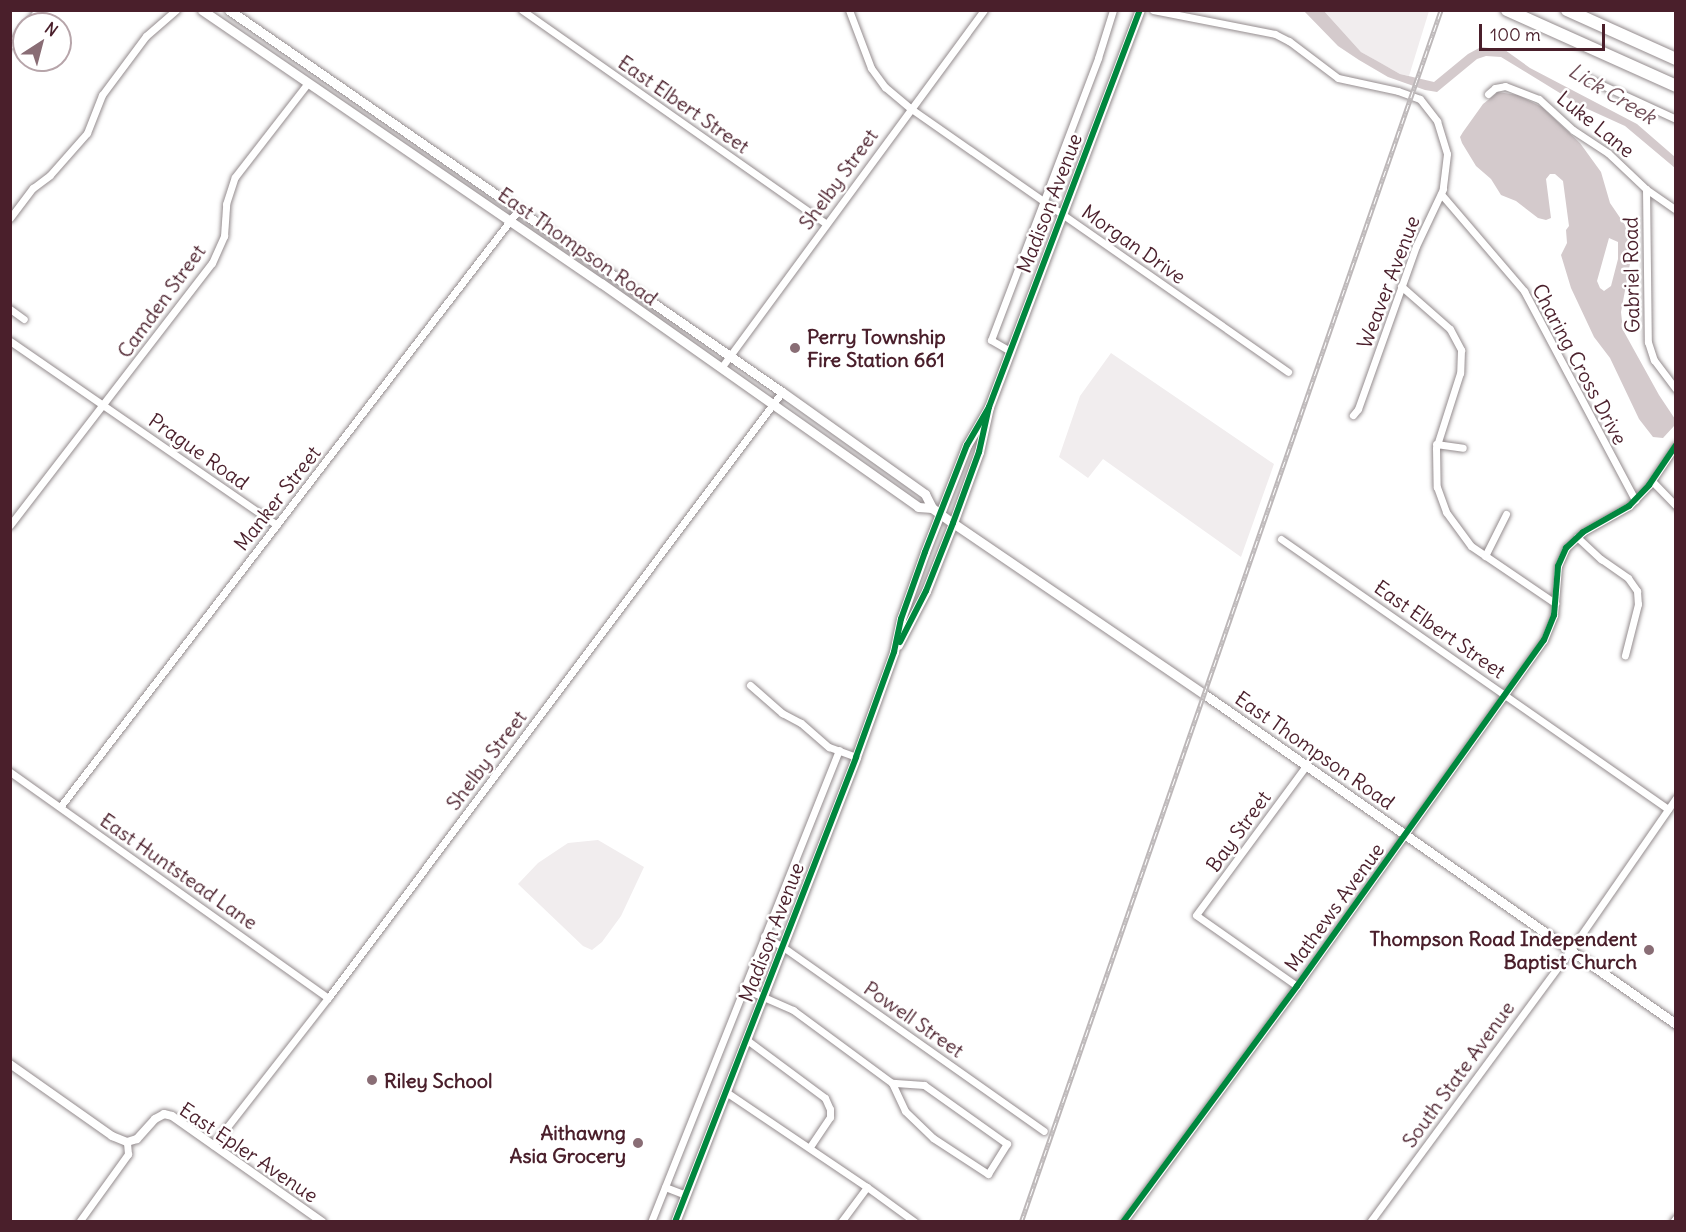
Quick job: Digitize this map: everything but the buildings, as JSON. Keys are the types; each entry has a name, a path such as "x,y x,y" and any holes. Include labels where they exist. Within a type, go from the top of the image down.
{"highway":[{"path":"1507,10 1676,86"},
{"path":"1567,10 1676,59"}],"main road":[{"name":"East Thompson Road","path":"202,10 510,221 918,507 936,511"},
{"name":"East Thompson Road","path":"229,10 782,392 925,494 936,511 953,523 1306,765 1676,1024"},
{"name":"Madison Avenue","path":"894,652 926,591 953,523 979,452 989,407 1140,10"},
{"path":"308,83 319,72"},
{"name":"Madison Avenue","path":"675,1221 856,757 894,652 911,587 936,511 967,445 989,407"}],"street":[{"path":"10,218 33,188 50,174 87,133 102,95 146,36 176,10"},
{"name":"East Elbert Street","path":"522,10 826,224"},
{"name":"Morgan Drive","path":"849,10 871,68 885,87 910,108 1288,372"},
{"name":"Shelby Street","path":"721,368 984,10"},
{"name":"Madison Avenue","path":"1010,351 991,340 1098,58 1113,10"},
{"name":"Weaver Avenue","path":"1153,10 1275,34 1341,80 1410,94 1420,99 1437,121 1444,139 1447,158 1446,178 1441,194 1416,246 1358,409 1353,415"},
{"path":"1587,78 1676,119"},
{"name":"Camden Street","path":"10,525 212,263 224,236 226,204 235,177 308,83"},
{"name":"Luke Lane","path":"1488,94 1495,88 1505,86 1539,99 1573,130 1608,153 1646,189 1676,210"},
{"name":"Gabriel Road","path":"1646,189 1648,342 1654,360 1676,389"},
{"name":"Charing Cross Drive","path":"1441,194 1524,291 1635,500"},
{"name":"Manker Street","path":"60,807 519,209"},
{"path":"1401,286 1450,329 1461,350 1459,376 1436,444 1435,475 1443,505 1461,535 1485,556 1555,603"},
{"path":"10,309 24,319"},
{"name":"Prague Road","path":"10,341 276,525"},
{"name":"Shelby Street","path":"213,1145 328,998 782,392"},
{"path":"1436,444 1463,448"},
{"path":"1625,655 1638,604 1637,591 1628,578 1601,559 1577,537 1620,513 1635,500 1652,481 1676,445"},
{"path":"1652,481 1676,506"},
{"path":"1485,556 1506,514"},
{"name":"Mathews Avenue","path":"1123,1221 1297,986 1546,637 1553,622 1559,562 1577,537"},
{"name":"East Elbert Street","path":"1281,539 1668,808"},
{"path":"750,685 829,747 856,757"},
{"name":"Madison Avenue","path":"651,1221 839,750"},
{"name":"Bay Street","path":"1297,986 1196,915 1306,765"},
{"name":"East Huntstead Lane","path":"10,772 328,998"},
{"name":"South State Avenue","path":"1370,1221 1570,951 1676,798"},
{"name":"Powell Street","path":"764,936 783,947 1044,1131"},
{"path":"743,988 793,1010 892,1083 905,1111 933,1138 987,1174 1007,1144 924,1085 892,1083"},
{"path":"747,1040 825,1098 830,1117 809,1148"},
{"path":"10,1064 112,1136 127,1142 128,1154 79,1221"},
{"path":"726,1092 915,1221"},
{"name":"East Epler Avenue","path":"127,1142 137,1139 155,1119 164,1114 172,1116 322,1221"},
{"path":"665,1187 686,1195"},
{"path":"841,1221 867,1187"}],"shaded area":[{"name":"Lick Creek","path":"1304,11 1324,11 1361,52 1400,74 1434,82 1468,54 1481,47 1505,50 1530,68 1637,124 1675,157 1675,168 1625,126 1581,106 1501,57 1486,56 1477,59 1437,92 1425,90 1388,77 1359,60 1338,46"},
{"path":"1324,11 1429,11 1409,76 1400,74 1361,52"},
{"path":"1498,92 1518,95 1542,107 1580,143 1601,172 1610,203 1625,225 1632,253 1621,312 1623,330 1675,419 1674,426 1663,438 1653,437 1639,419 1610,358 1594,337 1571,288 1561,255 1567,243 1566,230 1569,226 1563,181 1555,174 1550,174 1546,179 1551,218 1546,220 1538,218 1516,201 1501,195 1491,179 1476,166 1462,143 1460,137 1483,104","holes":["1609,238 1618,242 1618,259 1611,286 1604,291 1597,281"]},
{"path":"1111,353 1274,464 1241,557 1103,459 1088,478 1059,457 1080,396"},
{"path":"598,840 644,867 621,916 602,942 592,950 583,946 518,884 538,863 568,843"}],"railway":[{"path":"1021,1222 1441,10"}],"cycle path":[{"path":"900,642 926,591 953,523 979,452 989,407 1140,10"},
{"path":"675,1222 856,757 894,652 901,619 925,552 967,445 989,407"},
{"path":"1123,1222 1297,986 1544,640 1554,615 1558,566 1566,548 1583,532 1629,506 1649,485 1676,445"}],"place":[{"name":"Perry Township Fire Station 661","path":"795,348"},
{"name":"Thompson Road Independent Baptist Church","path":"1649,950"},
{"name":"Riley School","path":"372,1080"},
{"name":"Aithawng Asia Grocery","path":"638,1143"}]}
